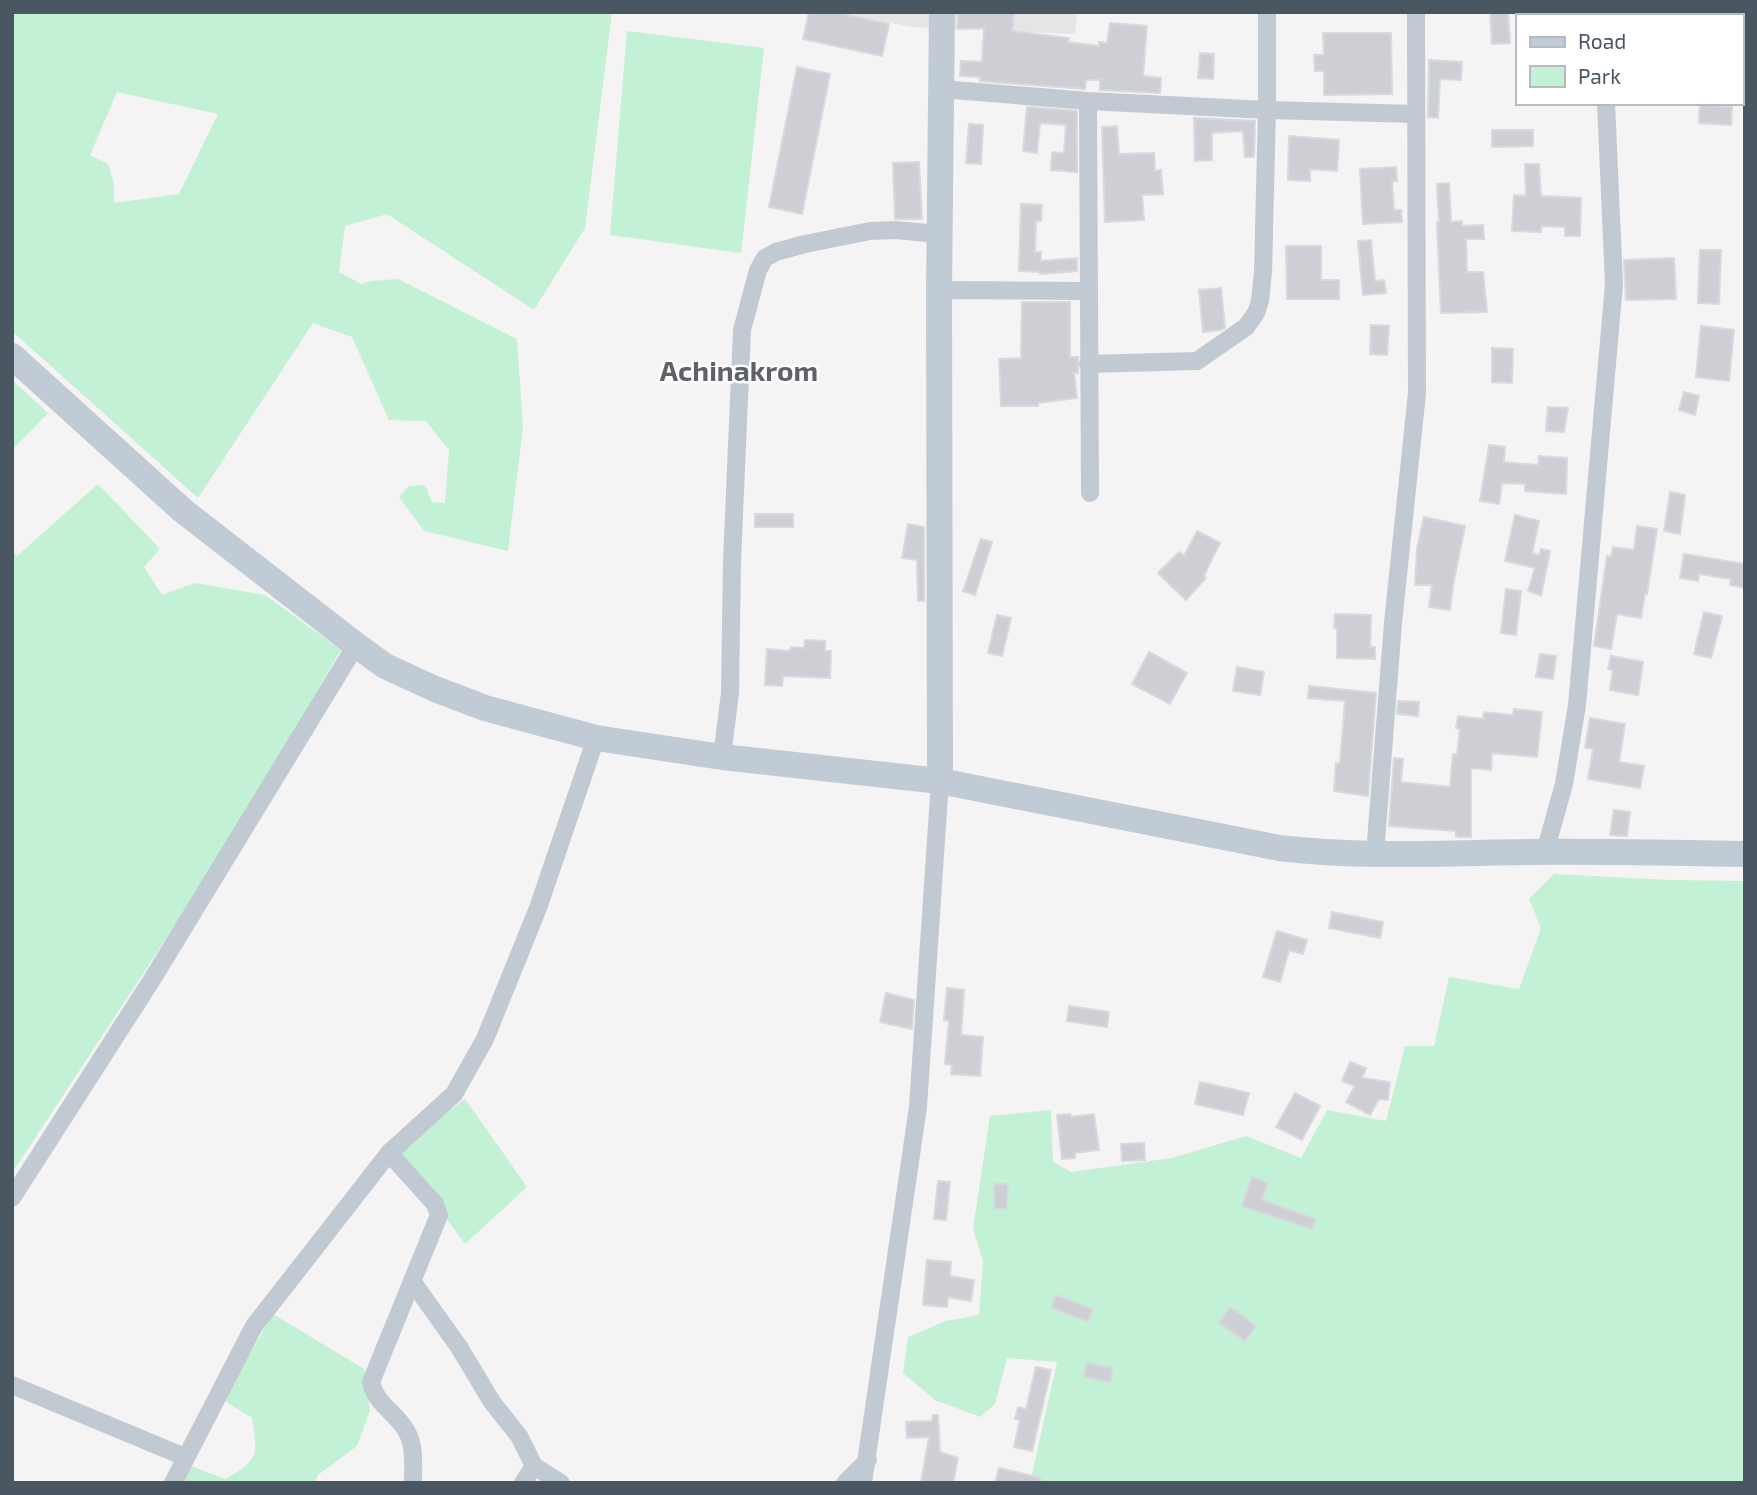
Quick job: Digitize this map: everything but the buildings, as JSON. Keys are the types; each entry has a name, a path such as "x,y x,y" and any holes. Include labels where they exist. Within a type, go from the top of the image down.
{"street":[{"path":"863,1483 918,1107 940,781 939,234 942,12"},
{"path":"1088,364 1196,361 1246,327 1256,313 1263,272 1267,12"},
{"path":"1375,854 1395,610 1417,393 1416,12"},
{"path":"941,89 1088,102 1415,114"},
{"path":"1088,102 1090,492"},
{"path":"1545,852 1563,784 1577,705 1614,284 1606,105"},
{"path":"722,757 730,693 732,561 742,330 758,270 765,258 776,252 870,231 939,234"},
{"path":"939,290 1089,291"},
{"path":"12,356 182,510 356,645 386,666 435,690 485,708 596,738 722,757 940,781 1279,848 1320,853 1745,854"},
{"path":"12,1198 153,978 356,645"},
{"path":"173,1483 254,1326 389,1153 454,1094 485,1039 538,908 596,738"},
{"path":"389,1153 438,1210 439,1219 371,1382 376,1398 407,1431 412,1454 413,1483"},
{"path":"412,1282 459,1347 492,1402 519,1436 534,1466 561,1483"},
{"path":"12,1385 185,1457"},
{"path":"845,1483 868,1460"},
{"path":"523,1483 534,1466"}],"shaded area":[{"path":"835,12 1077,12 1075,34 912,27"}],"green space":[{"path":"12,12 612,12 585,228 534,310 387,214 345,226 339,272 361,284 398,279 517,339 523,427 508,551 424,531 399,497 409,486 425,485 432,502 445,503 449,450 426,421 389,420 352,337 313,323 198,498 12,331","holes":["117,92 218,114 179,194 114,203 114,184 108,164 90,155"]},
{"path":"627,31 764,48 741,253 610,235"},
{"path":"12,380 48,413 12,450"},
{"path":"98,484 160,549 144,567 162,595 195,583 265,595 341,650 229,843 12,1173 12,551 17,556"},
{"path":"1554,874 1745,881 1745,1483 1030,1483 1057,1362 1007,1358 995,1404 980,1417 935,1400 903,1373 908,1337 946,1321 979,1315 983,1261 973,1229 990,1116 1051,1110 1053,1162 1071,1172 1172,1158 1246,1136 1301,1158 1327,1110 1386,1121 1405,1046 1434,1046 1449,977 1519,989 1541,928 1529,899"},
{"path":"465,1099 527,1187 465,1244 397,1151"},
{"path":"273,1314 364,1369 370,1410 357,1446 318,1475 315,1483 182,1483 189,1465 225,1479 244,1467 253,1456 255,1441 252,1418 223,1400"}],"district":[{"name":"Achinakrom","path":"739,371"}]}
